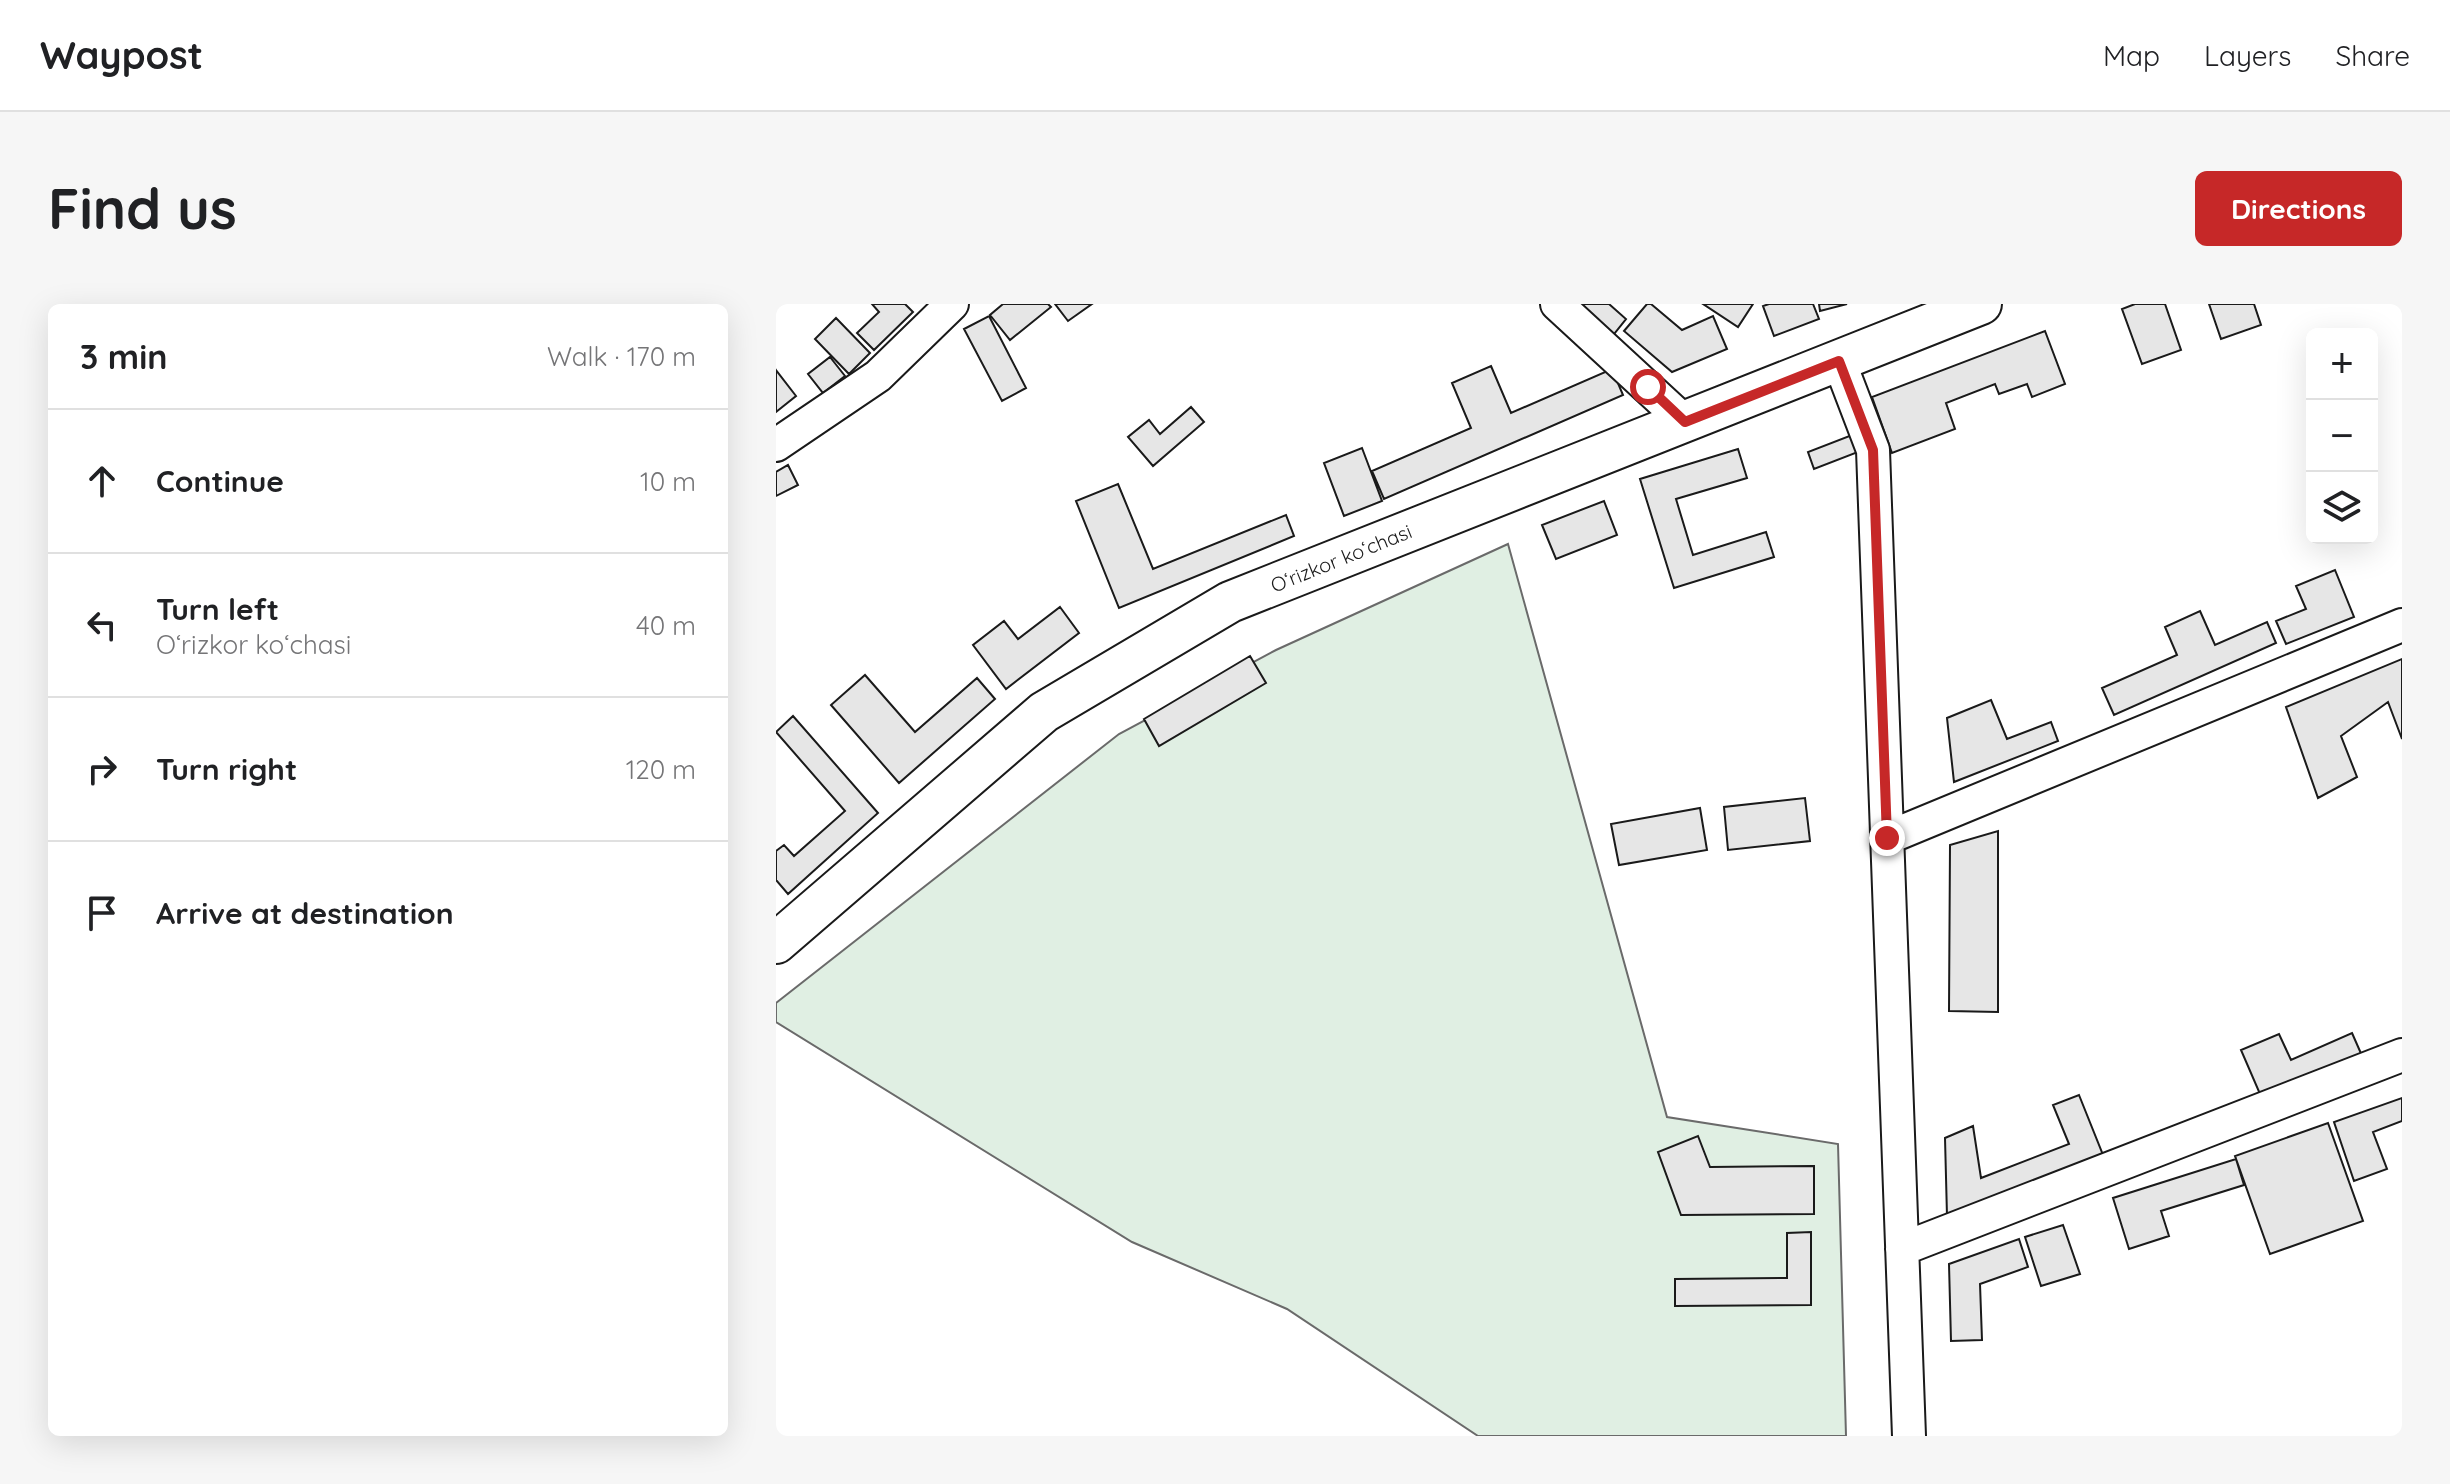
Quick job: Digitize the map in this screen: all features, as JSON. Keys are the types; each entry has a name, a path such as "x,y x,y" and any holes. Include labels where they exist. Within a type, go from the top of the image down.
{"main road":[{"name":"Oʻrizkor koʻchasi","path":"776,943 1044,712 1230,602 1981,304"}],"street":[{"path":"776,445 878,376 952,304"},
{"path":"1557,304 1685,422"},
{"path":"1839,361 1873,450 1909,1436"},
{"path":"1887,838 2402,625"},
{"path":"1902,1249 2402,1055"}],"green space":[{"path":"1508,544 1667,1117 1838,1144 1846,1436 1478,1436 1287,1309 1132,1242 776,1022 776,1003 1119,734 1276,650"}],"building":[{"path":"872,304 905,304 913,312 874,350 857,333 879,312"},
{"path":"1003,304 1048,304 1051,307 1010,340 990,315"},
{"path":"1055,304 1092,304 1068,321"},
{"path":"1578,304 1609,304 1626,319 1614,334"},
{"path":"1647,304 1682,330 1713,316 1727,349 1672,372 1624,331"},
{"path":"1703,304 1753,304 1738,327"},
{"path":"1813,304 1819,319 1774,336 1763,306"},
{"path":"1819,304 1847,304 1820,311"},
{"path":"2135,304 2165,304 2181,350 2142,364 2122,309"},
{"path":"2209,304 2254,304 2261,325 2221,339"},
{"path":"989,316 1026,388 1002,401 964,329"},
{"path":"836,318 870,353 849,374 815,339"},
{"path":"2045,331 2065,384 2032,397 2027,384 1999,394 1995,384 1946,403 1955,429 1892,453 1872,397"},
{"path":"830,357 845,376 823,393 808,374"},
{"path":"1491,366 1511,413 1612,369 1623,395 1384,499 1372,471 1471,428 1452,383"},
{"path":"776,370 796,396 776,412"},
{"path":"1191,407 1204,422 1153,466 1128,437 1149,420 1160,434"},
{"path":"1852,435 1858,452 1814,469 1808,452"},
{"path":"1362,448 1382,501 1344,516 1324,463"},
{"path":"1738,449 1747,478 1676,499 1693,555 1766,532 1774,557 1674,588 1640,479"},
{"path":"788,465 798,485 776,496 776,472"},
{"path":"1118,484 1153,569 1286,515 1294,536 1119,608 1076,501"},
{"path":"1604,501 1617,535 1556,559 1542,525"},
{"path":"2335,570 2354,617 2286,644 2276,621 2306,609 2296,586"},
{"path":"1060,607 1079,633 1006,689 973,645 1004,621 1018,639"},
{"path":"2200,611 2215,645 2267,622 2276,643 2114,715 2102,688 2177,655 2165,627"},
{"path":"1250,656 1266,683 1159,746 1144,719"},
{"path":"2402,659 2402,739 2388,702 2341,736 2357,777 2318,798 2286,707"},
{"path":"865,675 915,732 977,678 995,699 899,783 831,705"},
{"path":"1991,700 2007,739 2051,722 2058,741 1954,782 1947,718"},
{"path":"793,716 878,813 788,894 776,880 776,851 784,845 794,856 845,811 776,732"},
{"path":"1805,798 1810,841 1728,850 1724,807"},
{"path":"1700,808 1707,850 1619,865 1611,824"},
{"path":"1998,831 1998,1012 1949,1011 1950,845"},
{"path":"2352,1033 2363,1058 2263,1101 2241,1050 2279,1034 2291,1060"},
{"path":"2079,1095 2103,1155 1947,1216 1945,1138 1973,1126 1981,1178 2069,1144 2053,1105"},
{"path":"2402,1098 2402,1121 2373,1132 2387,1169 2354,1181 2334,1122"},
{"path":"2328,1123 2363,1221 2270,1254 2235,1156"},
{"path":"1698,1136 1710,1167 1814,1166 1814,1214 1681,1215 1658,1152"},
{"path":"2236,1159 2244,1185 2161,1211 2169,1236 2129,1249 2113,1198"},
{"path":"2063,1225 2080,1274 2041,1286 2025,1237"},
{"path":"1811,1232 1811,1305 1675,1306 1675,1279 1787,1278 1787,1233"},
{"path":"2019,1239 2028,1267 1980,1284 1982,1340 1951,1341 1949,1264"}],"route":[{"path":"1648,387 1685,422 1839,361 1873,450 1887,838"}]}
